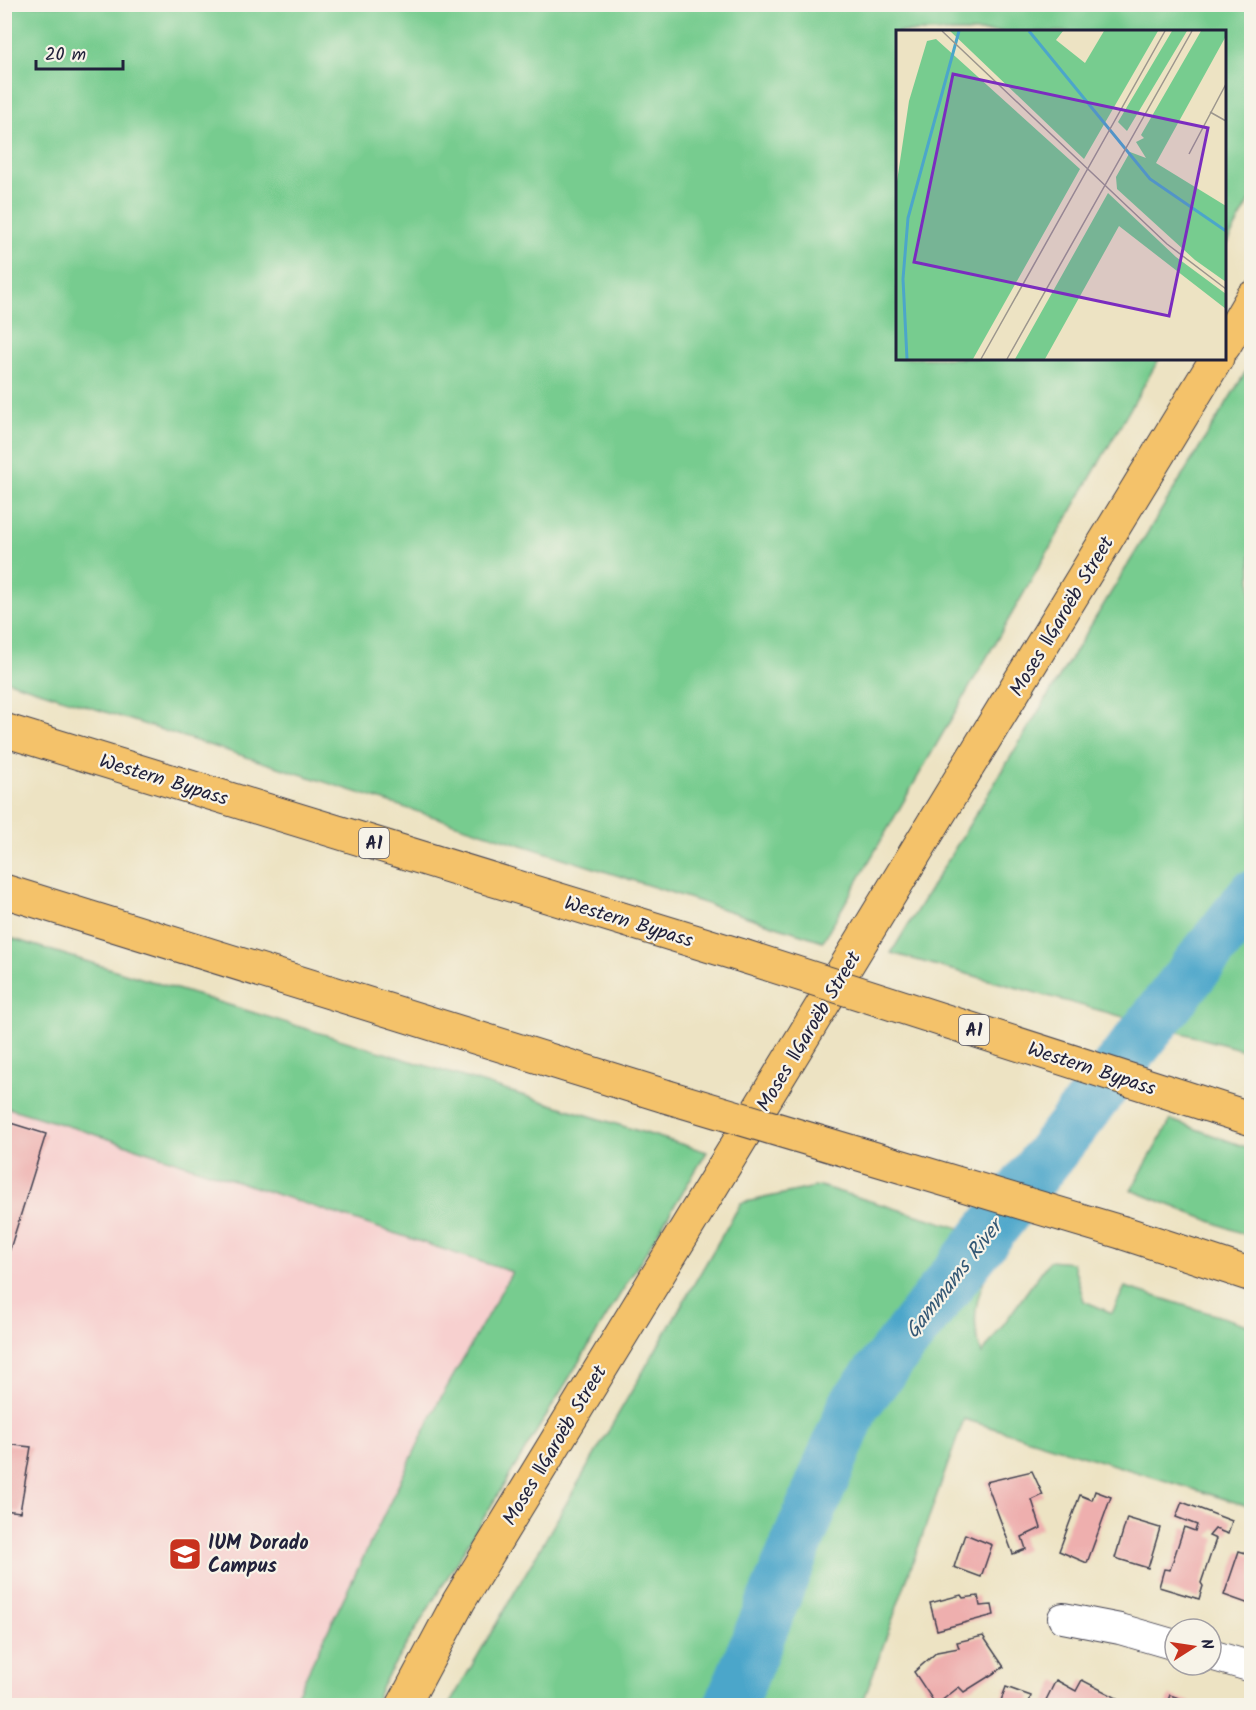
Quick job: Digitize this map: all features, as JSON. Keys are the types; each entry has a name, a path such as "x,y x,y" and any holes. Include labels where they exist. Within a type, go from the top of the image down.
{"main road":[{"path":"1226,342 1251,298"},
{"name":"Moses ǁGaroëb Street","path":"403,1706 465,1591 1216,360"},
{"name":"Western Bypass","path":"4,730 743,956 1251,1119"},
{"path":"4,891 665,1096 1124,1233 1251,1275"}],"street":[{"path":"1063,1618 1120,1629 1163,1642"},
{"path":"1223,1659 1251,1667"}],"shaded area":[{"name":"IUM Dorado Campus","path":"4,1107 91,1133 512,1272 438,1403 292,1705 5,1705"}],"green space":[{"path":"4,5 1251,5 1251,199 1226,244 1226,30 896,30 896,360 1158,360 823,941 5,680"},
{"path":"1251,363 1251,1052 891,953"},
{"path":"4,936 707,1152 386,1678 373,1705 292,1705 438,1403 512,1272 91,1133 5,1107"},
{"path":"1171,1120 1251,1149 1251,1237 1131,1190"},
{"path":"820,1186 1000,1240 983,1283 976,1310 975,1324 982,1354 1049,1261 1073,1263 1084,1301 1112,1313 1125,1287 1251,1326 1251,1507 964,1419 862,1705 449,1705 741,1203"}],"building":[{"path":"4,1121 46,1134 5,1265 4,1265"},
{"path":"4,1444 31,1447 20,1512 4,1510"},
{"path":"1032,1471 1043,1495 1032,1500 1041,1528 1022,1537 1026,1549 1013,1554 986,1482"},
{"path":"1095,1491 1111,1497 1087,1563 1059,1551 1080,1495 1092,1500"},
{"path":"1182,1502 1232,1521 1228,1534 1215,1529 1209,1536 1216,1539 1201,1583 1203,1586 1199,1599 1159,1587 1164,1569 1170,1570 1184,1527 1195,1531 1197,1525 1176,1517"},
{"path":"1127,1518 1160,1528 1148,1568 1115,1558"},
{"path":"965,1534 992,1545 981,1577 954,1567"},
{"path":"1239,1551 1252,1555 1252,1605 1224,1595"},
{"path":"961,1595 963,1598 978,1596 980,1606 992,1605 994,1615 937,1630 930,1603"},
{"path":"983,1636 1004,1667 964,1692 959,1687 936,1705 914,1672 937,1652 959,1648 957,1642"},
{"path":"1056,1680 1076,1691 1082,1680 1117,1698 1113,1706 1043,1706"},
{"path":"1006,1687 1031,1696 1028,1706 999,1706"},
{"path":"1170,1695 1199,1705 1199,1706 1166,1706"}],"waterway":[{"name":"Gammams River","path":"730,1706 854,1405 1252,896"}],"place":[{"name":"IUM Dorado Campus","path":"185,1554"}]}
